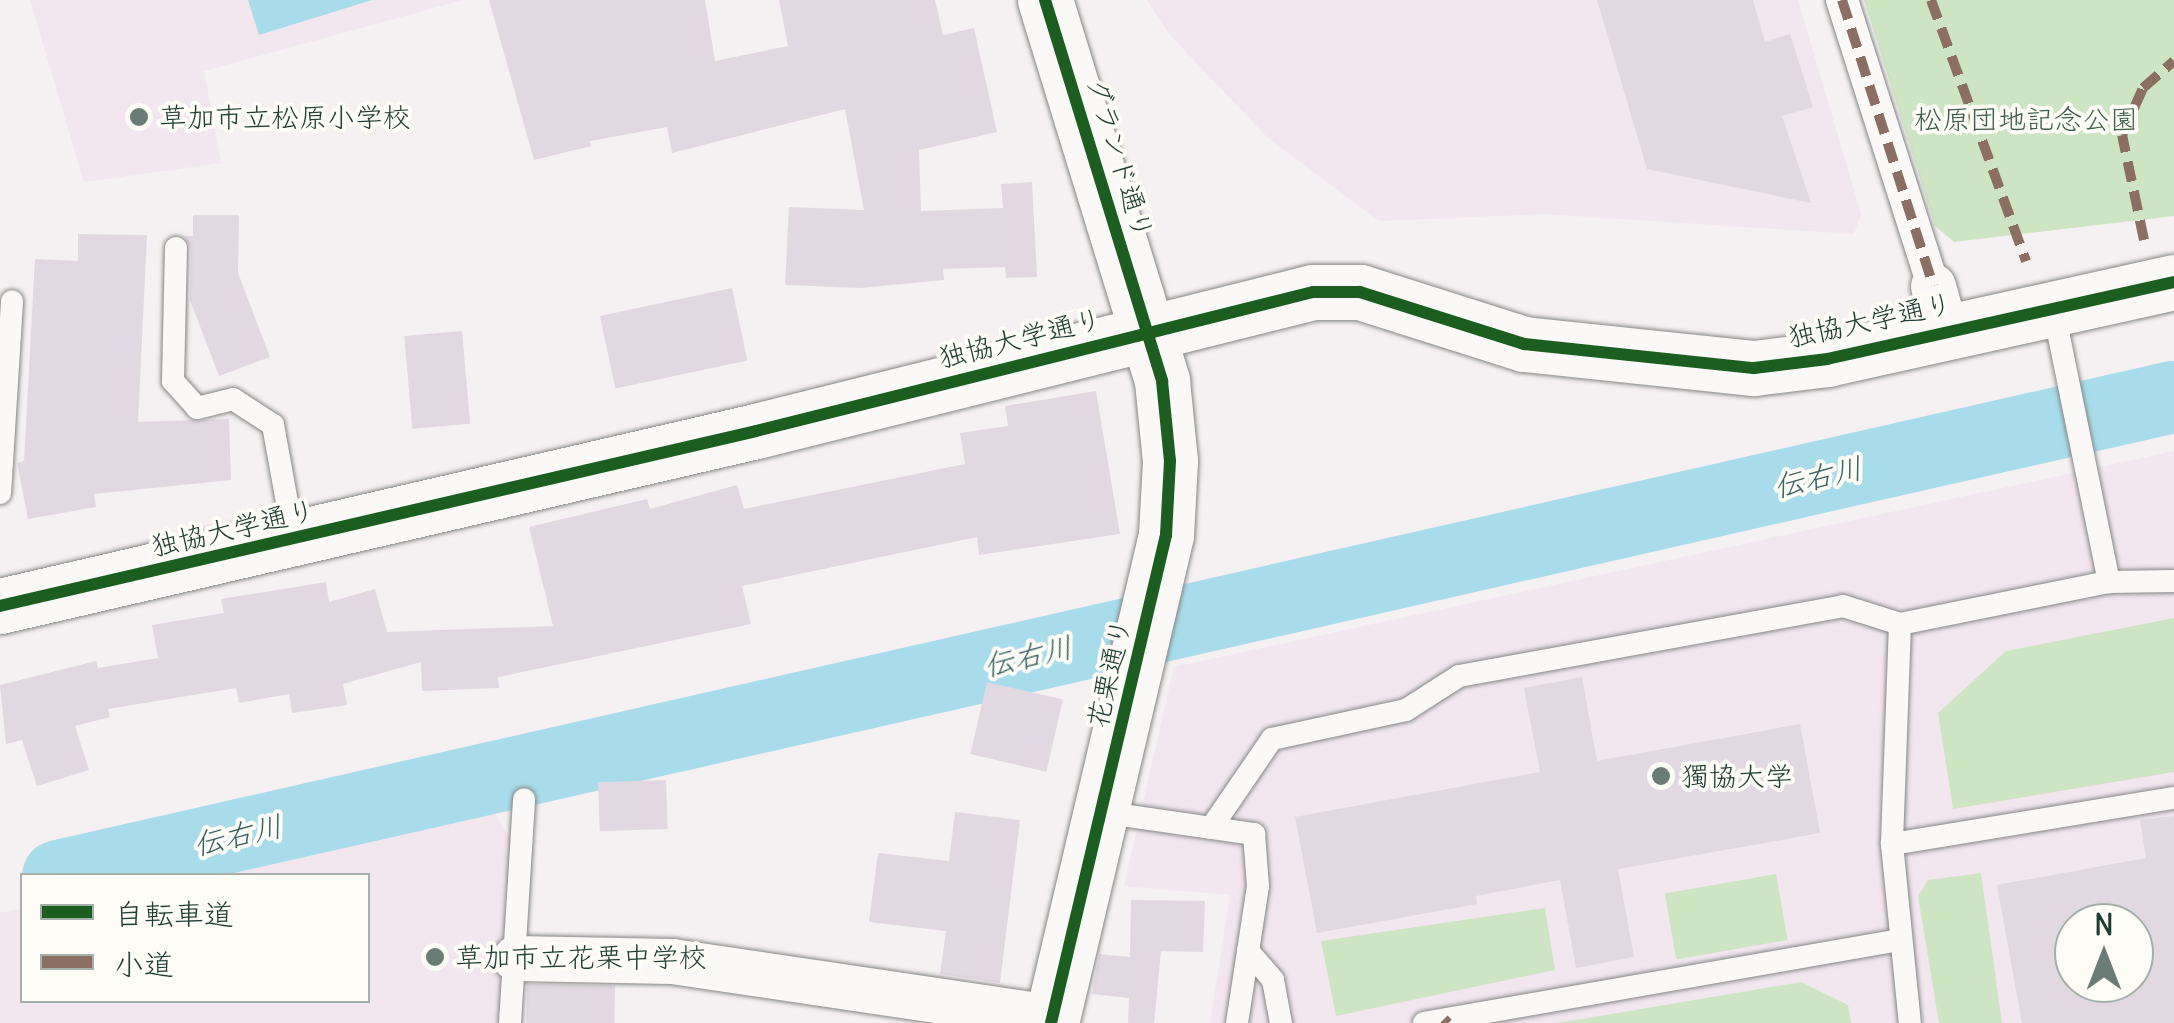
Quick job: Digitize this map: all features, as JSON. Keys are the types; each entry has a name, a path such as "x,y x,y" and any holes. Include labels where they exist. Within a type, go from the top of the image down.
{"street":[{"name":"グランド通り","path":"1045,0 1148,332"},
{"path":"1842,0 1939,308"},
{"name":"独協大学通り","path":"1,599 294,540 1336,289 1524,344 1734,367 1827,359 1939,308 2054,307 2174,282"},
{"name":"花栗通り","path":"1052,1020 1166,535 1168,422 1148,332"},
{"path":"514,958 672,961 1052,1020"}],"lane":[{"path":"176,248 174,381 197,408 233,399 273,425 294,540"},
{"path":"0,494 12,301"},
{"path":"2054,307 2109,582"},
{"path":"1210,828 1272,739 1406,710 1459,676 1843,606 1900,624 2109,582 2174,582"},
{"path":"1900,624 1892,844 1910,1023"},
{"path":"510,1023 524,798"},
{"path":"1892,844 2174,798"},
{"path":"1101,812 1254,834 1258,886 1237,1023"},
{"path":"1424,1023 1899,940"},
{"path":"1248,950 1273,980 1282,1023"}],"shaded area":[{"name":"草加市立松原小学校","path":"30,0 463,0 204,71 221,163 84,182"},
{"path":"1147,0 1798,0 1861,214 1854,234 1544,214 1379,221 1267,137 1169,34"},
{"name":"獨協大学","path":"2174,451 2174,1023 1210,1023 1230,895 1124,886 1174,667"},
{"name":"草加市立花栗中学校","path":"493,810 511,839 499,1023 0,1023 0,913 20,908 20,1003 370,1003 370,873 189,873"}],"green space":[{"name":"松原団地記念公園","path":"1864,0 2174,0 2174,216 1954,242 1935,226"},
{"path":"2174,618 2174,772 1953,809 1938,713 2006,651"},
{"path":"1981,873 2002,1023 1939,1023 1918,896 1928,880"},
{"path":"1776,874 1788,940 1676,960 1665,894"},
{"path":"1545,908 1555,970 1336,1016 1321,941"},
{"path":"1801,982 1848,1005 1851,1023 1558,1023"}],"water":[{"path":"248,0 372,0 259,35"}],"building":[{"path":"489,0 705,0 715,61 788,46 779,0 935,0 943,35 974,28 997,132 919,150 921,211 1003,208 1001,184 1032,182 1037,277 1006,278 1005,267 943,269 944,280 860,288 785,285 789,207 864,210 845,109 672,153 667,127 590,141 591,146 534,160"},
{"path":"1597,0 1753,0 1765,42 1790,34 1813,107 1782,116 1811,203 1647,169"},
{"path":"193,215 239,215 238,273 270,357 219,376 190,300 191,248 184,236 193,236"},
{"path":"78,234 147,235 138,422 229,419 231,480 94,494 96,507 28,519 17,463 24,461 35,259 78,261"},
{"path":"732,288 747,360 615,388 600,316"},
{"path":"462,331 470,424 412,429 404,336"},
{"path":"1096,391 1120,534 979,555 977,537 742,586 751,624 498,677 499,688 422,691 421,662 343,684 347,705 292,713 289,694 239,703 236,688 108,709 110,717 75,726 89,770 37,786 22,740 6,744 0,685 96,661 98,668 158,658 152,625 224,613 221,599 326,582 329,602 375,589 387,632 553,626 529,527 647,499 650,509 737,485 744,509 965,464 960,433 1008,426 1005,406"},
{"path":"1582,677 1597,761 1800,724 1820,833 1618,869 1634,957 1576,968 1560,880 1476,896 1477,904 1317,933 1295,817 1540,772 1524,688"},
{"path":"987,682 1063,700 1046,772 970,754"},
{"path":"666,780 668,829 600,831 598,782"},
{"path":"955,812 1020,820 1000,983 940,974 946,931 869,922 878,853 949,861"},
{"path":"2174,816 2174,1023 2022,1023 1997,885 2146,858 2140,820"},
{"path":"1131,900 1205,901 1203,952 1161,951 1154,1023 1128,1023 1129,998 1092,994 1099,954 1130,957"},
{"path":"527,984 615,986 614,1023 526,1023"}],"waterway":[{"name":"伝右川","path":"71,873 2174,397"}],"marked path":[{"path":"1842,0 1933,286"},
{"path":"1931,0 2026,261"},
{"path":"2144,240 2122,135 2143,88 2174,61"},
{"path":"1444,1019 1448,1023"}],"cycle path":[{"path":"1045,0 1162,381 1170,461 1166,535 1051,1023"},
{"path":"0,606 756,431 1313,292 1360,292 1524,344 1754,368 1827,359 2174,282"}],"place":[{"name":"草加市立松原小学校","path":"139,117"},
{"name":"獨協大学","path":"1661,776"},
{"name":"草加市立花栗中学校","path":"435,957"}]}
